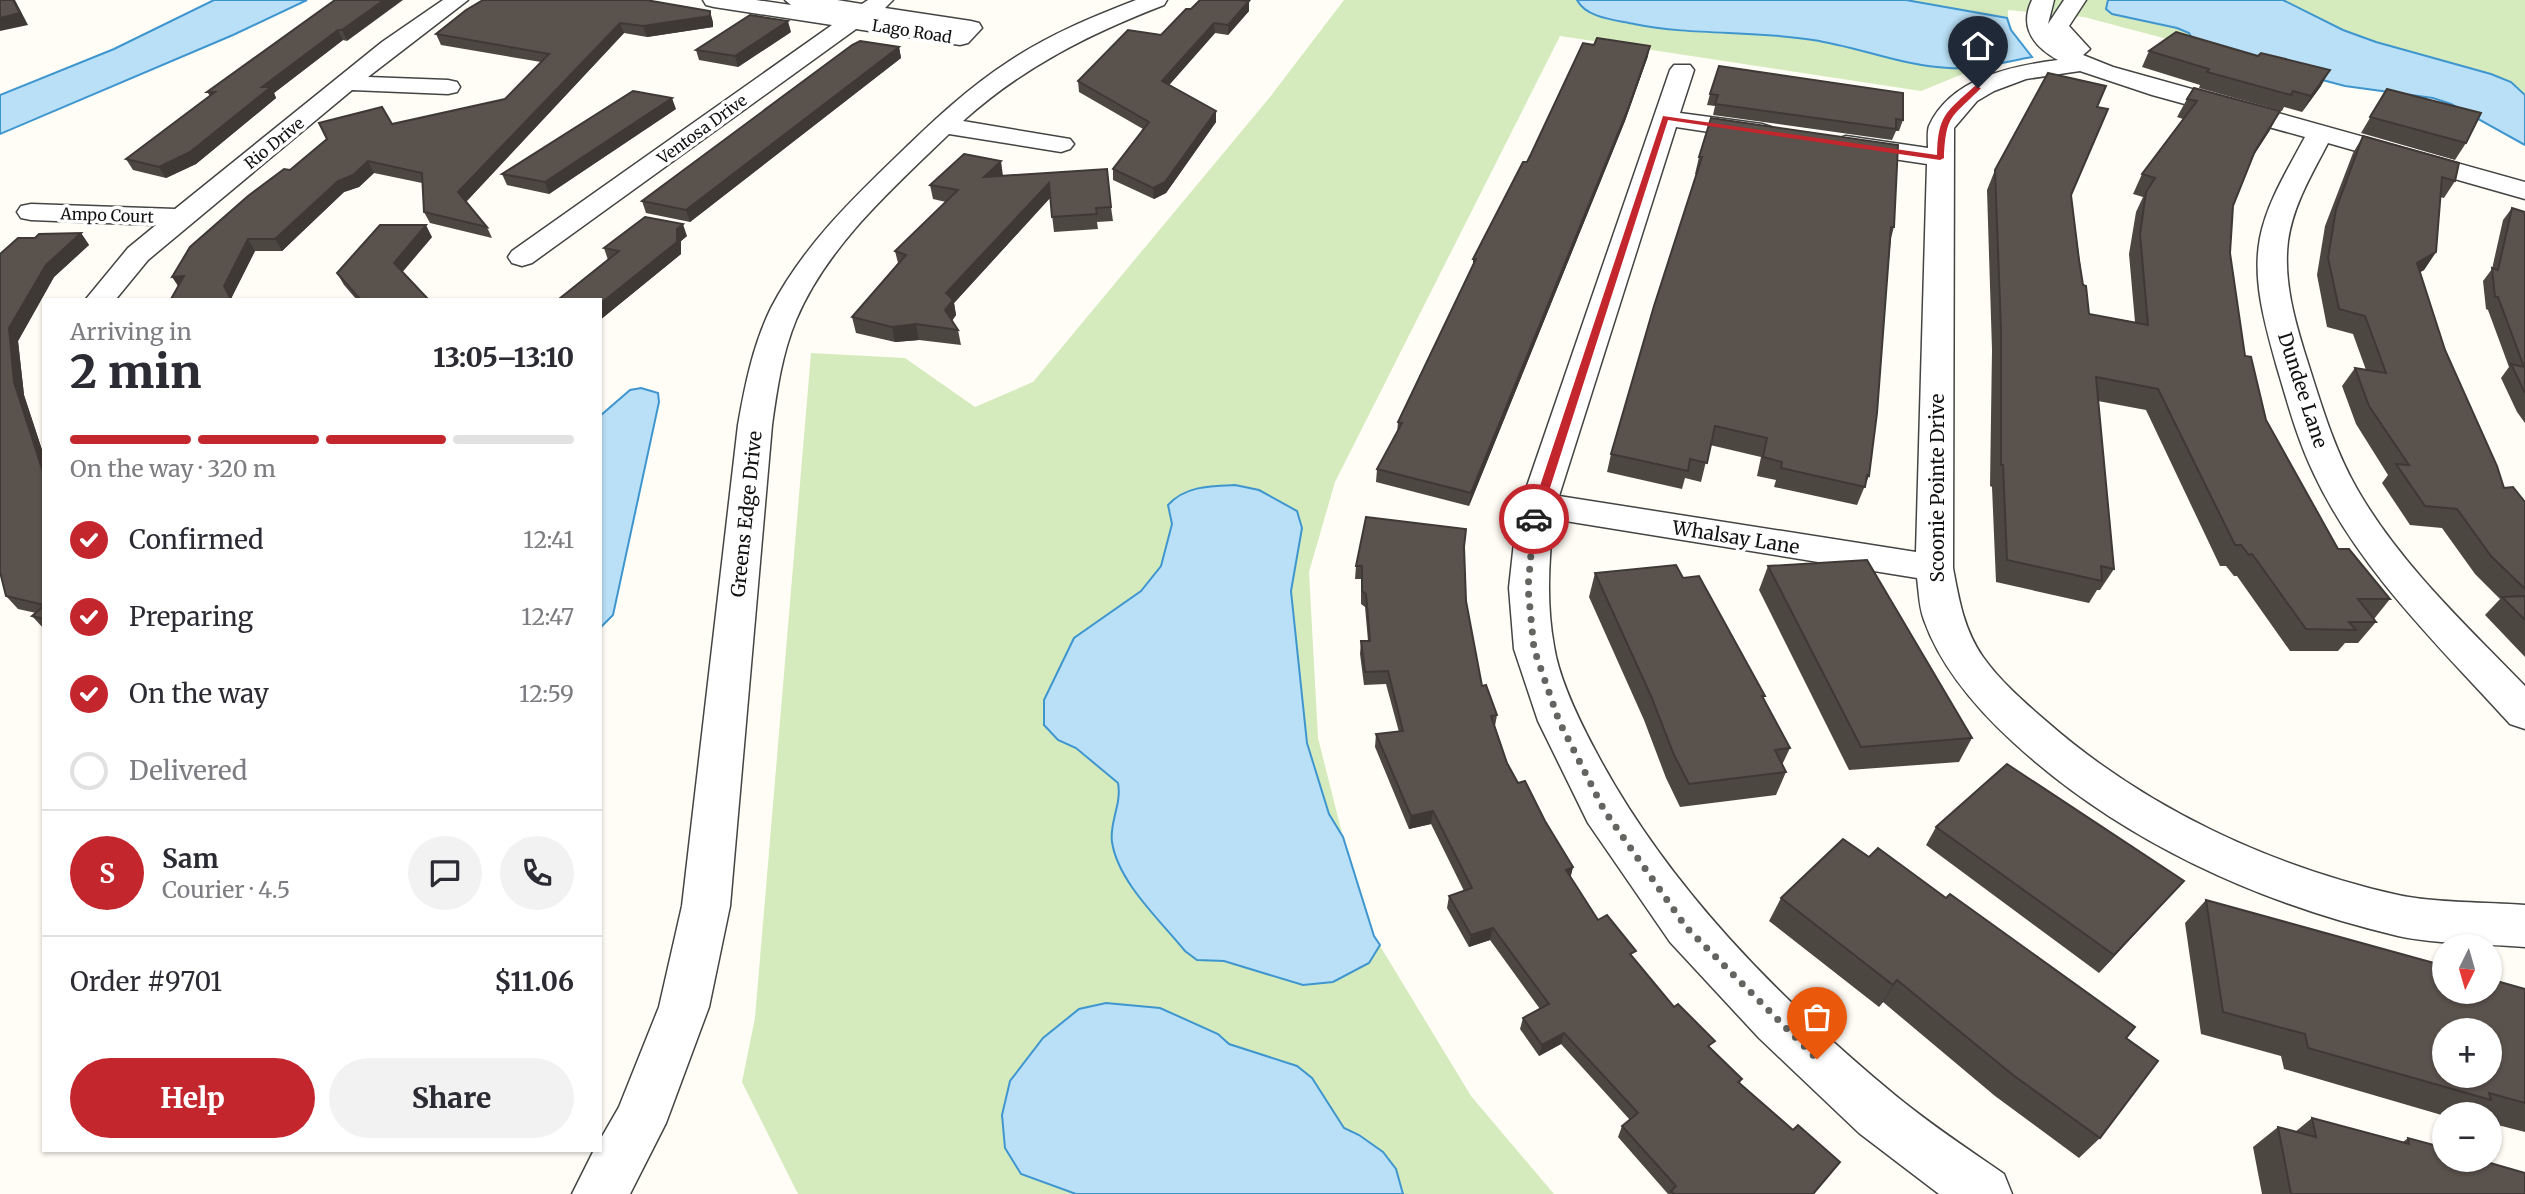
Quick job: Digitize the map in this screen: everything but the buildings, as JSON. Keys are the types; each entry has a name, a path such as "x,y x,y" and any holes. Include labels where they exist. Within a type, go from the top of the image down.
{"street":[{"name":"Rio Drive","path":"102,298 138,254 397,41 457,0"},
{"name":"Lago Road","path":"714,0 867,11"},
{"name":"Lago Road","path":"796,0 867,11"},
{"name":"Greens Edge Drive","path":"600,1194 639,1123 684,1007 706,906 755,425 765,363 787,306 818,256 858,210 943,126 995,81 1035,55 1080,32 1156,0"},
{"path":"2043,0 2035,15 2038,29 2044,39 2078,61 2152,87 2525,191"},
{"path":"2075,0 2058,26 2063,35 2079,50 2078,61"},
{"name":"Ventosa Drive","path":"522,257 867,11"},
{"name":"Scoonie Pointe Drive","path":"2078,61 2006,77 1978,88 1951,111 1941,128 1934,568 1943,619 1968,667 2010,714 2066,764 2131,808 2210,850 2290,885 2401,916 2520,933"},
{"path":"1682,70 1538,505 1528,588 1534,649 1559,721 1604,810 1686,927 1777,1021 1878,1115 1984,1194"},
{"path":"347,83 448,87"},
{"path":"1665,118 1789,136"},
{"path":"943,126 1061,144"},
{"name":"Dundee Lane","path":"2320,133 2286,201 2274,240 2274,277 2283,333 2308,418 2339,488 2376,545 2435,616 2525,713"},
{"path":"1817,140 1940,158"},
{"name":"Ampo Court","path":"31,212 182,218"},
{"name":"Whalsay Lane","path":"1538,505 1934,568"}],"green space":[{"path":"1344,0 2525,0 2525,145 2451,104 2433,98 2345,86 2084,17 2008,10 2012,30 2032,57 1975,69 1921,91 1560,36 1335,482 1309,572 1318,738 1343,837 1374,936 1471,1096 1554,1194 798,1194 742,1082 755,1018 811,353 905,358 975,407 1033,382 1270,97"}],"water":[{"path":"214,0 307,0 233,35 0,134 0,95 114,49"},
{"path":"1577,0 1906,0 2007,18 2011,30 2032,57 1970,68 1932,67 1813,40 1634,24 1594,14 1587,11"},
{"path":"2108,0 2283,0 2343,30 2376,42 2511,82 2525,95 2525,145 2451,104 2433,98 2345,86 2213,51 2195,43 2189,33 2177,28 2112,14 2106,9"},
{"path":"641,388 658,393 659,402 613,615 602,626 602,414 630,390"},
{"path":"1235,485 1259,490 1297,511 1302,528 1291,591 1307,743 1329,814 1343,837 1374,936 1380,945 1369,963 1333,982 1303,985 1224,961 1197,960 1185,951 1141,900 1122,872 1116,857 1112,828 1118,783 1076,748 1058,740 1044,725 1044,700 1074,638 1141,591 1161,566 1172,524 1168,505 1190,491"},
{"path":"1106,1003 1160,1008 1218,1034 1229,1044 1297,1066 1312,1078 1344,1128 1383,1152 1396,1169 1403,1194 1076,1194 1021,1174 1005,1148 1002,1115 1010,1081 1043,1038 1079,1009"}],"way so far":[{"path":"1534,519 1528,588 1534,649 1559,721 1604,810 1686,927 1817,1059"}],"route":[{"path":"1534,519 1665,118 1940,158 1941,128 1951,111 1978,88"}]}
